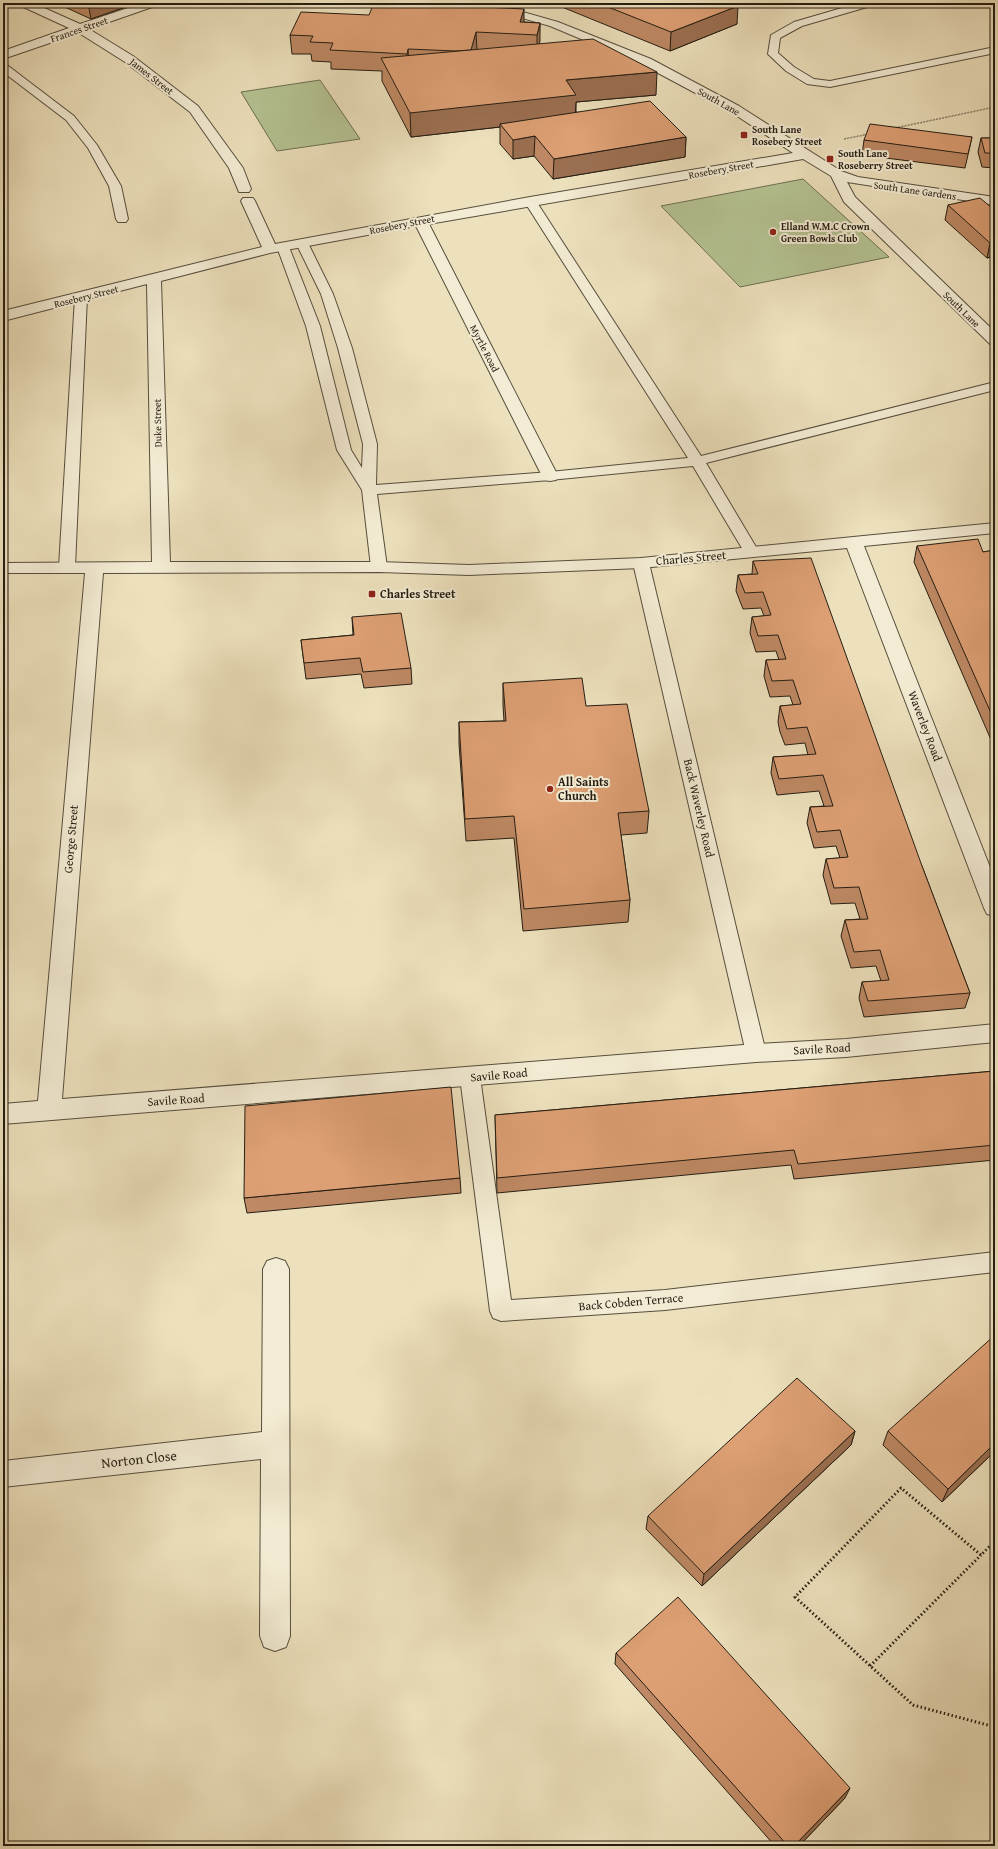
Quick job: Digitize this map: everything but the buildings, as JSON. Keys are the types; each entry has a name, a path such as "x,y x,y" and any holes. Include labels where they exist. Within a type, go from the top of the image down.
{"street":[{"name":"James Street","path":"24,3 81,29 129,59 194,109 236,168 246,195 277,248"},
{"name":"Frances Street","path":"3,55 154,3"},
{"name":"South Lane","path":"417,3 502,9 554,24 647,62 735,108 800,152 836,174 849,198 995,341"},
{"name":"Rosebery Street","path":"3,316 277,248 800,152"},
{"name":"South Lane Gardens","path":"836,174 856,181 995,201"},
{"name":"Myrtle Road","path":"420,221 550,476"},
{"name":"Duke Street","path":"154,279 161,568"},
{"name":"Charles Street","path":"3,568 379,567 469,570 641,563 995,528"},
{"name":"Waverley Road","path":"854,543 995,908"},
{"name":"George Street","path":"49,1110 94,568"},
{"name":"Savile Road","path":"3,1114 756,1053 846,1048 995,1034"},
{"path":"275,1636 276,1268"},
{"name":"Norton Close","path":"3,1474 275,1444"}],"lane":[{"path":"502,9 524,3"},
{"path":"870,3 798,24 775,37 773,54 790,69 811,82 825,84 995,50"},
{"path":"3,67 70,118 93,147 115,186 122,219"},
{"path":"530,201 697,461 751,552"},
{"path":"302,244 327,294 345,348 370,444 369,490 379,567"},
{"path":"277,248 313,326 344,450 369,490"},
{"path":"67,568 81,297"},
{"path":"369,490 550,476 697,461 995,386"},
{"name":"Back Waverley Road","path":"641,563 756,1053"},
{"name":"Back Cobden Terrace","path":"470,1077 501,1312 665,1300 995,1262"}],"path":[{"path":"891,129 995,107"},
{"path":"800,152 869,134"},
{"path":"981,1555 901,1488 795,1597 913,1705 995,1727"},
{"path":"870,1666 995,1541"}],"green space":[{"path":"320,80 360,139 277,151 241,92"},
{"name":"Elland W.M.C Crown Green Bowls Club","path":"803,179 889,257 740,287 661,206"}],"place":[{"name":"South Lane Rosebery Street","path":"744,135"},
{"name":"South Lane Roseberry Street","path":"830,159"},
{"name":"Elland W.M.C Crown Green Bowls Club","path":"773,232"},
{"name":"Charles Street","path":"372,594"},
{"name":"All Saints Church","path":"550,789"}]}
